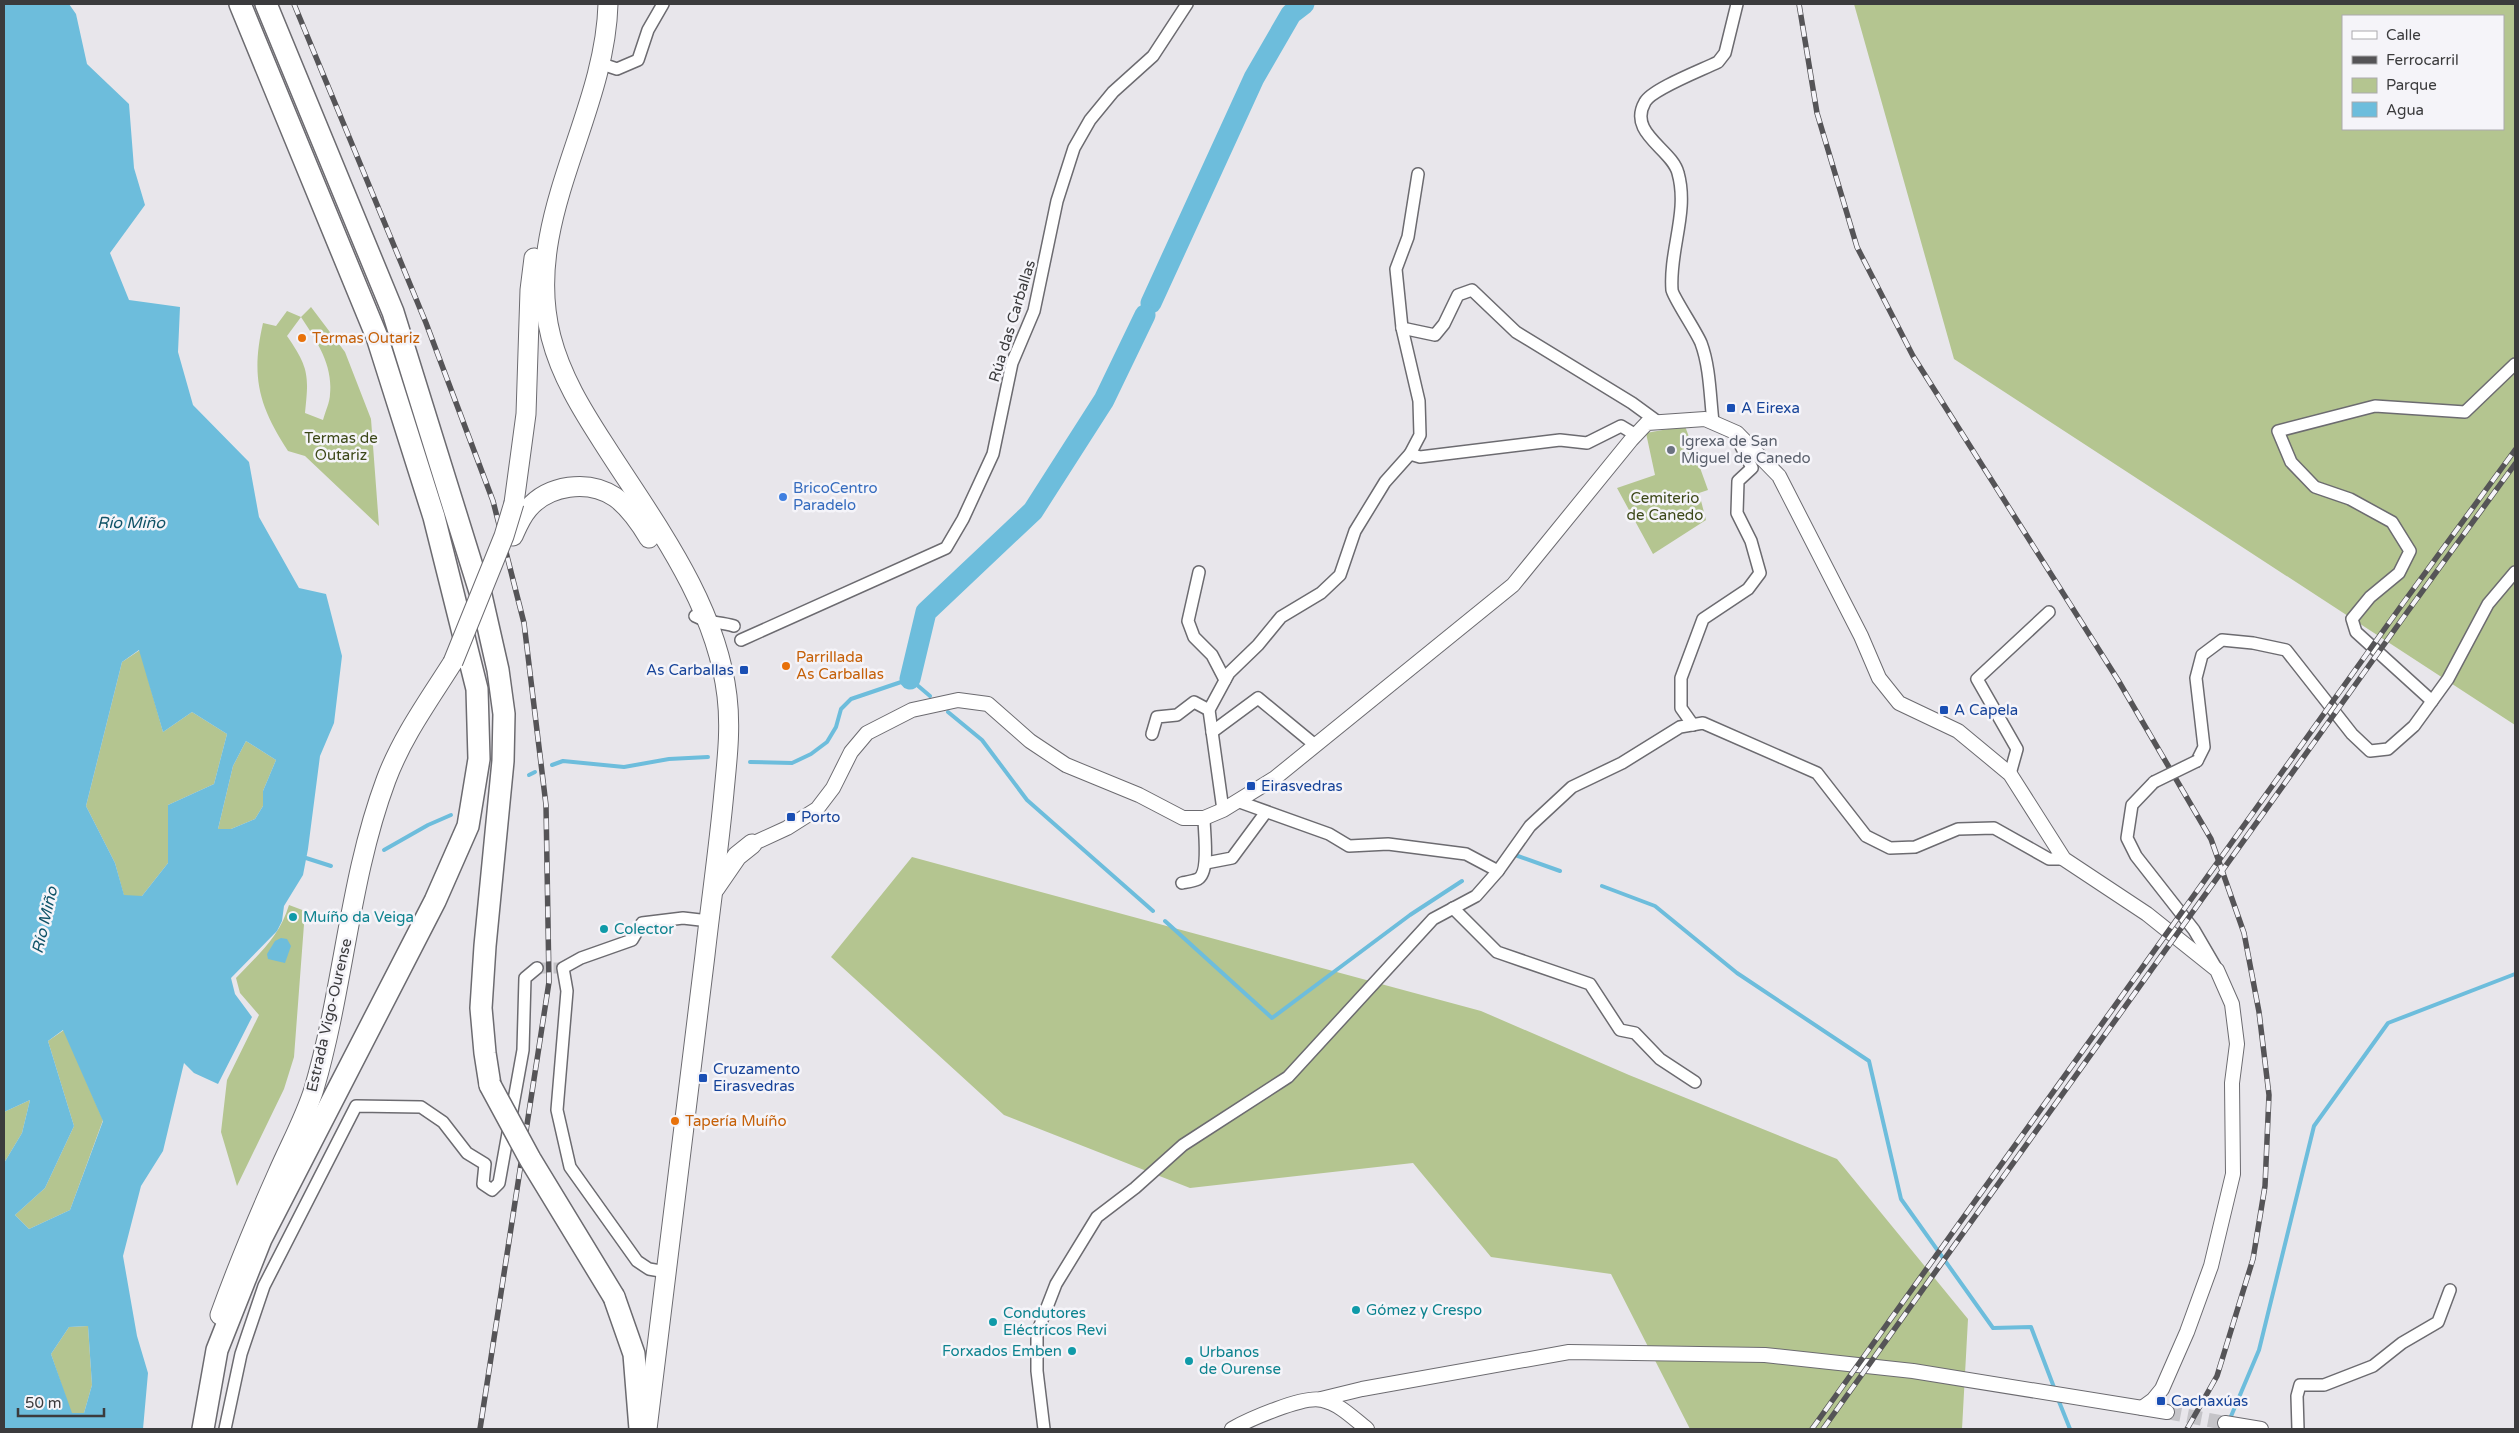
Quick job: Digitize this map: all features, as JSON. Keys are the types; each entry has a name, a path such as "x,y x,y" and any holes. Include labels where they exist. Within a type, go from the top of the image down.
{"highway":[{"path":"203,1429 217,1350 261,1239 435,901 468,826 479,759 477,689 434,517 377,337 240,4"},
{"path":"266,4 393,312 481,595 498,670 504,714 503,761 485,946 481,1008 484,1053 490,1085 530,1158 614,1297 634,1354 640,1429"},
{"path":"453,662 504,536 514,503 526,414 530,290 539,224 582,92 595,44 600,4"},
{"path":"608,4 602,64 560,187 546,251 543,290 551,337 565,376 581,408 674,554 699,600 701,619"},
{"path":"453,662 486,600 513,536 528,510 534,502 552,492 582,486 606,492 627,507 643,528 701,619 722,665 730,731 720,833 647,1429"},
{"name":"Estrada Vigo-Ourense","path":"195,1429 203,1374 214,1333 244,1250 313,1090 339,986 358,881 386,778 406,737 453,662"},
{"path":"720,833 727,843 733,846 752,844"},
{"path":"713,892 737,856 752,844"}],"street":[{"path":"602,64 617,69 638,60 648,30 663,4"},
{"name":"Rúa das Carballas","path":"741,640 946,548 963,519 993,454 1012,363 1034,311 1057,201 1074,148 1090,120 1113,92 1153,56 1187,4"},
{"path":"1713,422 1701,344 1672,292 1672,266 1682,211 1682,187 1676,166 1644,130 1641,116 1645,102 1654,93 1718,62 1724,53 1738,4"},
{"path":"1223,810 1209,710 1226,680 1281,617 1321,593 1340,576 1355,531 1385,482 1410,454 1420,435 1419,402 1402,328 1396,269 1408,238 1418,174"},
{"path":"1402,328 1435,335 1444,324 1458,295 1472,290 1516,332 1632,403 1658,422"},
{"path":"2432,701 2356,632 2352,619 2370,597 2399,573 2410,551 2392,522 2350,499 2316,487 2291,462 2278,432 2375,406 2465,412 2515,364"},
{"path":"752,844 787,828 817,809 833,788 851,752 867,733 912,710 958,700 988,704 1030,741 1066,765 1139,795 1183,818 1204,818 1223,810 1275,778 1513,585 1636,435 1648,423 1705,419 1734,432 1779,476 1861,636 1879,678 1899,704 1958,731 2010,774 2064,859 2146,914 2217,970"},
{"path":"1410,454 1420,457 1560,440 1587,443 1621,426 1636,435"},
{"path":"1693,725 1681,708 1681,678 1703,619 1748,589 1760,573 1751,541 1737,513 1738,481 1752,468 1734,432"},
{"path":"1199,572 1188,621 1194,636 1212,655 1226,680"},
{"path":"2142,1408 2153,1400 2162,1389 2187,1332 2211,1266 2233,1174 2232,1083 2237,1044 2232,1004 2217,970 2194,930 2136,856 2127,838 2132,805 2154,782 2196,761 2204,747 2196,678 2202,655 2222,640 2253,643 2286,650 2352,734 2370,751 2388,749 2414,726 2448,679 2488,604 2515,572"},
{"path":"2010,774 2017,749 1977,679 2049,612"},
{"path":"701,619 734,626"},
{"path":"1212,732 1258,698 1315,745"},
{"path":"1152,734 1157,717 1177,715 1194,702 1209,710"},
{"path":"1044,1429 1037,1371 1036,1333 1056,1284 1097,1217 1135,1188 1183,1145 1288,1077 1433,919 1476,896 1498,871 1530,826 1572,787 1622,763 1680,727 1703,723 1817,773 1866,836 1890,848 1916,847 1958,829 1994,828 2049,859 2064,859"},
{"path":"1237,801 1329,834 1349,846 1388,844 1466,854 1498,871"},
{"path":"1206,863 1232,858 1266,812"},
{"path":"1182,883 1198,879 1204,872 1206,863 1204,818"},
{"path":"1453,908 1497,952 1590,984 1620,1030 1635,1033 1660,1059 1695,1082"},
{"path":"666,1272 649,1269 638,1261 570,1167 557,1110 567,991 563,968 581,958 632,940 642,923 683,918 709,921"},
{"path":"226,1429 241,1354 264,1286 356,1106 421,1107 443,1122 466,1153 485,1164 483,1184 492,1190 499,1183 523,1050 525,978 537,968"},
{"path":"2298,1429 2297,1396 2300,1385 2324,1385 2373,1366 2402,1343 2438,1322 2450,1290"},
{"path":"1232,1429 1247,1421 1306,1400 1321,1399 1362,1389 1569,1352 1765,1355 1914,1371 2167,1412"},
{"path":"1321,1399 1347,1412 1367,1429"},
{"path":"2225,1423 2239,1427 2261,1429"}],"green space":[{"path":"1854,4 2515,4 2515,725 1954,359"},
{"name":"Termas de Outariz","path":"311,307 345,352 371,419 379,526 305,456 288,451 264,404 258,375 259,342 263,323 276,326 287,311 301,317","holes":["301,317 318,344 329,373 330,397 323,420 305,413 306,372 300,356 287,336"]},
{"name":"Cemiterio de Canedo","path":"1685,426 1708,490 1699,493 1706,520 1653,554 1617,488 1655,475 1646,433"},
{"path":"140,650 163,732 192,712 227,734 214,784 168,805 168,863 142,896 124,896 115,863 86,806 122,662"},
{"path":"246,741 276,760 263,791 263,806 255,819 231,829 218,829 233,766"},
{"path":"912,857 1481,1011 1629,1075 1837,1159 1968,1319 1962,1429 1690,1429 1611,1274 1491,1257 1413,1163 1190,1188 1004,1115 831,957"},
{"path":"289,905 305,911 294,1057 284,1089 237,1186 221,1132 227,1080 259,1015 240,993 236,978 274,936"},
{"path":"64,1030 103,1120 70,1210 29,1229 15,1215 45,1188 74,1126 48,1041"},
{"path":"30,1100 22,1133 4,1163 4,1112"},
{"path":"88,1326 92,1385 84,1413 71,1413 51,1354 69,1327"}],"water":[{"name":"Río Miño","path":"4,4 69,4 76,14 87,64 129,104 134,168 145,205 110,253 129,300 180,307 178,352 193,405 249,462 259,517 299,588 326,594 342,656 334,723 320,756 303,875 284,906 282,921 277,931 231,978 235,994 252,1017 218,1084 194,1073 184,1063 163,1151 141,1186 123,1256 137,1336 148,1373 143,1429 4,1429 4,1163 22,1133 30,1100 4,1112","holes":["139,650 163,732 192,712 227,734 214,784 168,805 168,863 142,896 124,895 115,863 86,806 122,662","246,741 276,760 263,791 263,806 255,819 231,829 218,829 233,766","63,1030 103,1121 70,1210 29,1229 15,1215 45,1188 74,1126 48,1041","88,1326 92,1385 84,1413 72,1413 51,1354 69,1327"]},
{"path":"281,938 287,939 291,946 285,963 268,959 267,954 275,941"}],"waterway":[{"path":"1151,303 1254,78 1291,14 1304,4"},
{"path":"910,679 926,612 1033,511 1104,400 1145,315"},
{"path":"750,762 792,763 811,754 827,742 836,727 841,709 851,699 910,679 930,696"},
{"path":"948,712 982,740 1027,800 1153,911"},
{"path":"552,765 563,761 624,767 669,759 708,757"},
{"path":"529,775 535,772"},
{"path":"384,850 428,825 451,815"},
{"path":"1515,855 1560,871"},
{"path":"306,858 331,866"},
{"path":"1165,921 1272,1018 1410,915 1462,881"},
{"path":"1602,886 1655,906 1737,973 1869,1061 1901,1199 1993,1328 2031,1327 2055,1390"},
{"path":"2229,1421 2259,1350 2314,1126 2388,1023 2515,974"},
{"path":"2058,1399 2070,1429"}],"tunnel":[{"path":"537,968 563,968"},
{"path":"2167,1412 2225,1423"}],"railway":[{"path":"294,4 426,323 493,501 524,623 546,805 549,982 480,1429"},
{"path":"1799,4 1817,113 1857,247 1913,356 2118,680 2211,839 2244,933 2259,1012 2269,1095 2265,1186 2253,1259 2217,1376 2187,1429"},
{"path":"1812,1429 2401,606 2515,450"},
{"path":"1823,1429 2515,464"}],"place":[{"name":"Termas Outariz","path":"302,338"},
{"name":"A Eirexa","path":"1731,408"},
{"name":"Igrexa de San Miguel de Canedo","path":"1671,450"},
{"name":"BricoCentro Paradelo","path":"783,497"},
{"name":"Parrillada As Carballas","path":"786,666"},
{"name":"As Carballas","path":"744,670"},
{"name":"A Capela","path":"1944,710"},
{"name":"Eirasvedras","path":"1251,786"},
{"name":"Porto","path":"791,817"},
{"name":"Muíño da Veiga","path":"293,917"},
{"name":"Colector","path":"604,929"},
{"name":"Cruzamento Eirasvedras","path":"703,1078"},
{"name":"Tapería Muíño","path":"675,1121"},
{"name":"Gómez y Crespo","path":"1356,1310"},
{"name":"Condutores Eléctricos Revi","path":"993,1322"},
{"name":"Forxados Emben","path":"1072,1351"},
{"name":"Urbanos de Ourense","path":"1189,1361"},
{"name":"Cachaxúas","path":"2161,1401"}]}
